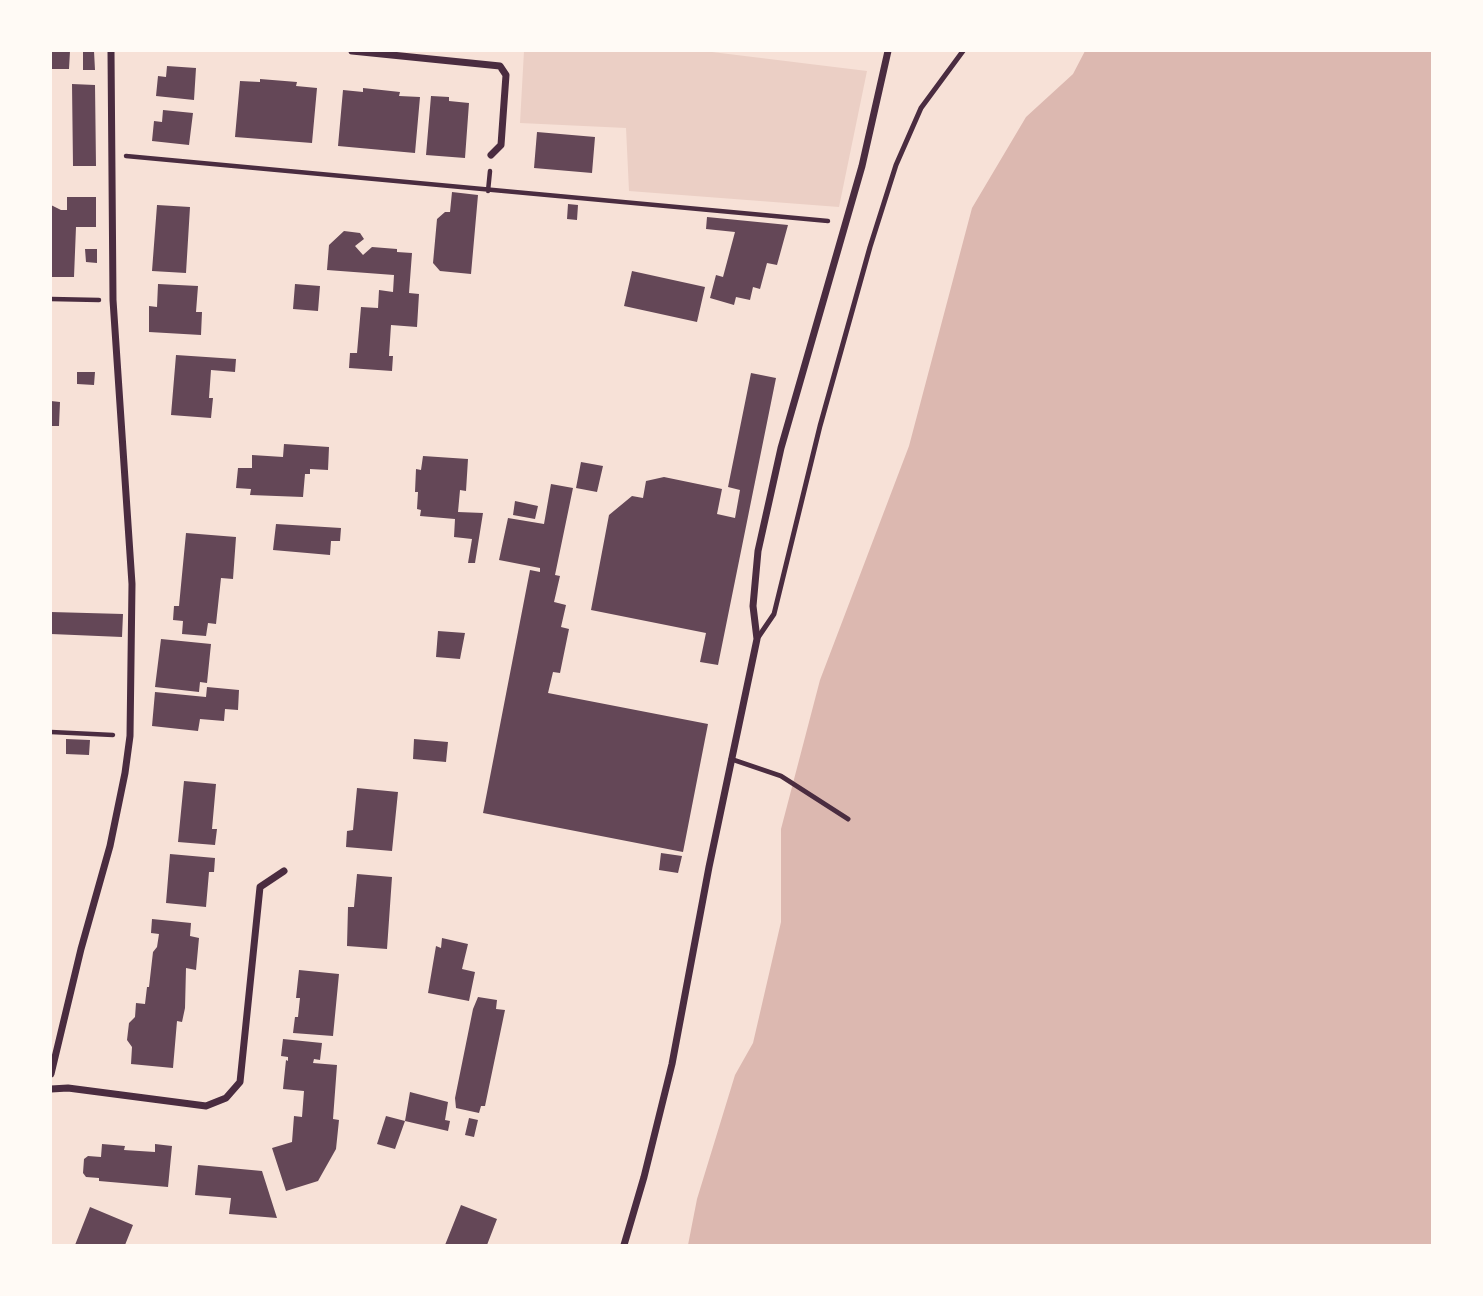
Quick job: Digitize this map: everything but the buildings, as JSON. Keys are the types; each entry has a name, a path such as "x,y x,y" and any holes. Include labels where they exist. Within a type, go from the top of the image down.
{"street":[{"path":"51,1074 110,846 130,736 132,584 113,300 111,51"},
{"path":"352,51 500,66 506,75 501,145 491,155"},
{"path":"455,51 455,60"},
{"path":"624,1245 672,1064 757,639 753,606 758,551 781,448 862,166 888,51"},
{"path":"51,1089 68,1088 206,1106 226,1098 240,1082 260,887 284,871"}],"lane":[{"path":"757,639 774,614 820,426 896,165 921,108 962,51"},
{"path":"731,759 781,776 848,819"}],"path":[{"path":"111,155 846,223"},
{"path":"51,299 113,300"},
{"path":"51,732 130,736"}],"shaded area":[{"path":"524,51 704,51 867,71 839,207 629,191 626,128 520,123"},
{"path":"1085,51 1432,51 1432,1245 688,1245 697,1199 735,1075 753,1043 781,922 781,829 820,680 909,446 972,208 1026,117 1073,74"}]}
